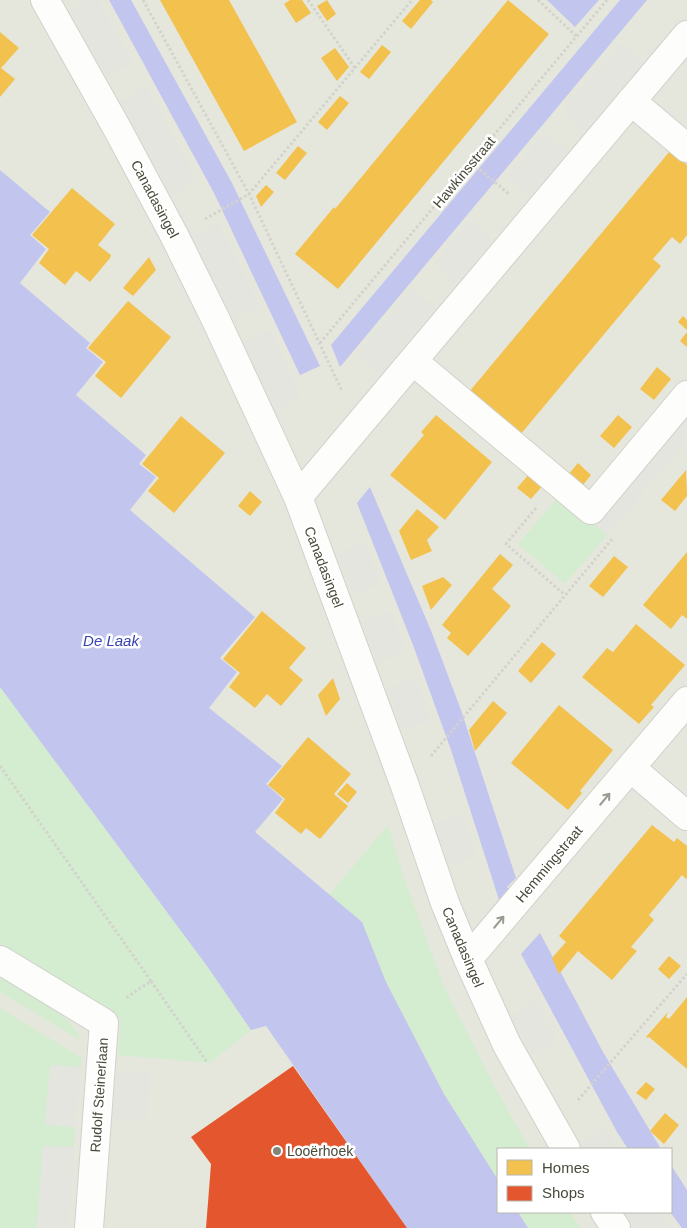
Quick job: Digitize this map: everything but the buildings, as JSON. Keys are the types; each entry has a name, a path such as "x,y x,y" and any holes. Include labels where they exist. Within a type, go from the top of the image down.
{"street":[{"name":"Canadasingel","path":"45,0 118,130 174,236 215,318 298,498 402,777 445,903 468,960 507,1045 565,1148"},
{"path":"298,498 687,34"},
{"path":"631,101 687,148"},
{"path":"413,361 591,510 687,395"},
{"name":"Hemmingstraat","path":"468,960 687,701"},
{"path":"631,768 687,816"},
{"name":"Rudolf Steinerlaan","path":"0,960 104,1023 89,1228"},
{"path":"606,1213 616,1228"}],"path":[{"path":"143,0 249,194 358,426"},
{"path":"308,0 355,68"},
{"path":"222,210 249,194 412,0"},
{"path":"538,0 576,36"},
{"name":"Hawkinsstraat","path":"320,343 607,0"},
{"path":"472,163 495,182"},
{"path":"557,482 506,544 565,595"},
{"path":"446,738 616,534"},
{"path":"0,766 207,1062"},
{"path":"591,1086 687,974"},
{"path":"97,1019 150,981"}],"shaded area":[{"path":"0,0 687,0 687,1228 0,1228"},
{"path":"86,0 99,0 133,63 107,77 70,9"},
{"path":"621,42 644,61 585,131 562,111"},
{"path":"146,86 197,180 171,194 120,101"},
{"path":"545,132 568,151 529,197 506,178"},
{"path":"470,221 493,240 455,285 433,265"},
{"path":"219,223 260,307 233,319 192,236"},
{"path":"413,288 436,307 381,374 357,354"},
{"path":"271,330 301,397 274,410 243,342"},
{"path":"687,416 687,440 607,535 595,525"},
{"path":"365,542 381,584 353,594 337,553"},
{"path":"391,611 406,652 378,663 363,621"},
{"path":"415,678 430,720 403,730 388,688"},
{"path":"462,814 477,856 449,865 434,824"},
{"path":"536,1001 557,1041 531,1055 510,1016"},
{"path":"50,1065 81,1067 75,1127 45,1125"},
{"path":"117,1071 150,1073 146,1121 112,1120"},
{"path":"605,1127 618,1148 583,1148 580,1143"},
{"path":"43,1146 74,1147 68,1228 37,1228"},
{"path":"625,1213 661,1213 671,1228 635,1228"}],"green space":[{"path":"560,495 607,535 565,584 518,544"},
{"path":"0,687 207,966 251,1030 210,1063 118,1055 121,1019 0,944"},
{"path":"388,825 405,881 445,989 498,1093 529,1148 497,1148 497,1178 444,1094 386,982 362,922 329,895"},
{"path":"0,977 34,996 58,1013 76,1031 80,1040 0,992"},
{"path":"0,1008 82,1058 81,1067 50,1066 45,1125 75,1127 74,1147 43,1147 37,1228 0,1228"},
{"path":"519,1213 571,1213 580,1228 528,1228"}],"water":[{"path":"109,0 131,0 232,183 320,366 300,375 214,193"},
{"path":"547,0 599,0 575,27"},
{"path":"620,0 647,0 340,367 331,345"},
{"name":"De Laak","path":"0,170 50,212 30,235 46,249 20,283 90,343 86,348 103,362 76,395 146,455 139,464 156,477 130,510 255,617 220,658 237,672 209,708 282,766 266,784 283,799 255,832 362,922 386,982 444,1094 497,1178 497,1213 519,1213 528,1228 407,1228 266,1026 251,1030 207,966 0,687"},
{"path":"370,487 432,633 461,710 516,878 507,887 511,891 500,903 451,750 413,645 357,503"},
{"path":"540,933 603,1052 660,1148 627,1148 521,954"},
{"path":"672,1167 687,1190 687,1228 682,1228 671,1213"}],"place":[{"name":"Looërhoek","path":"277,1151"}]}
